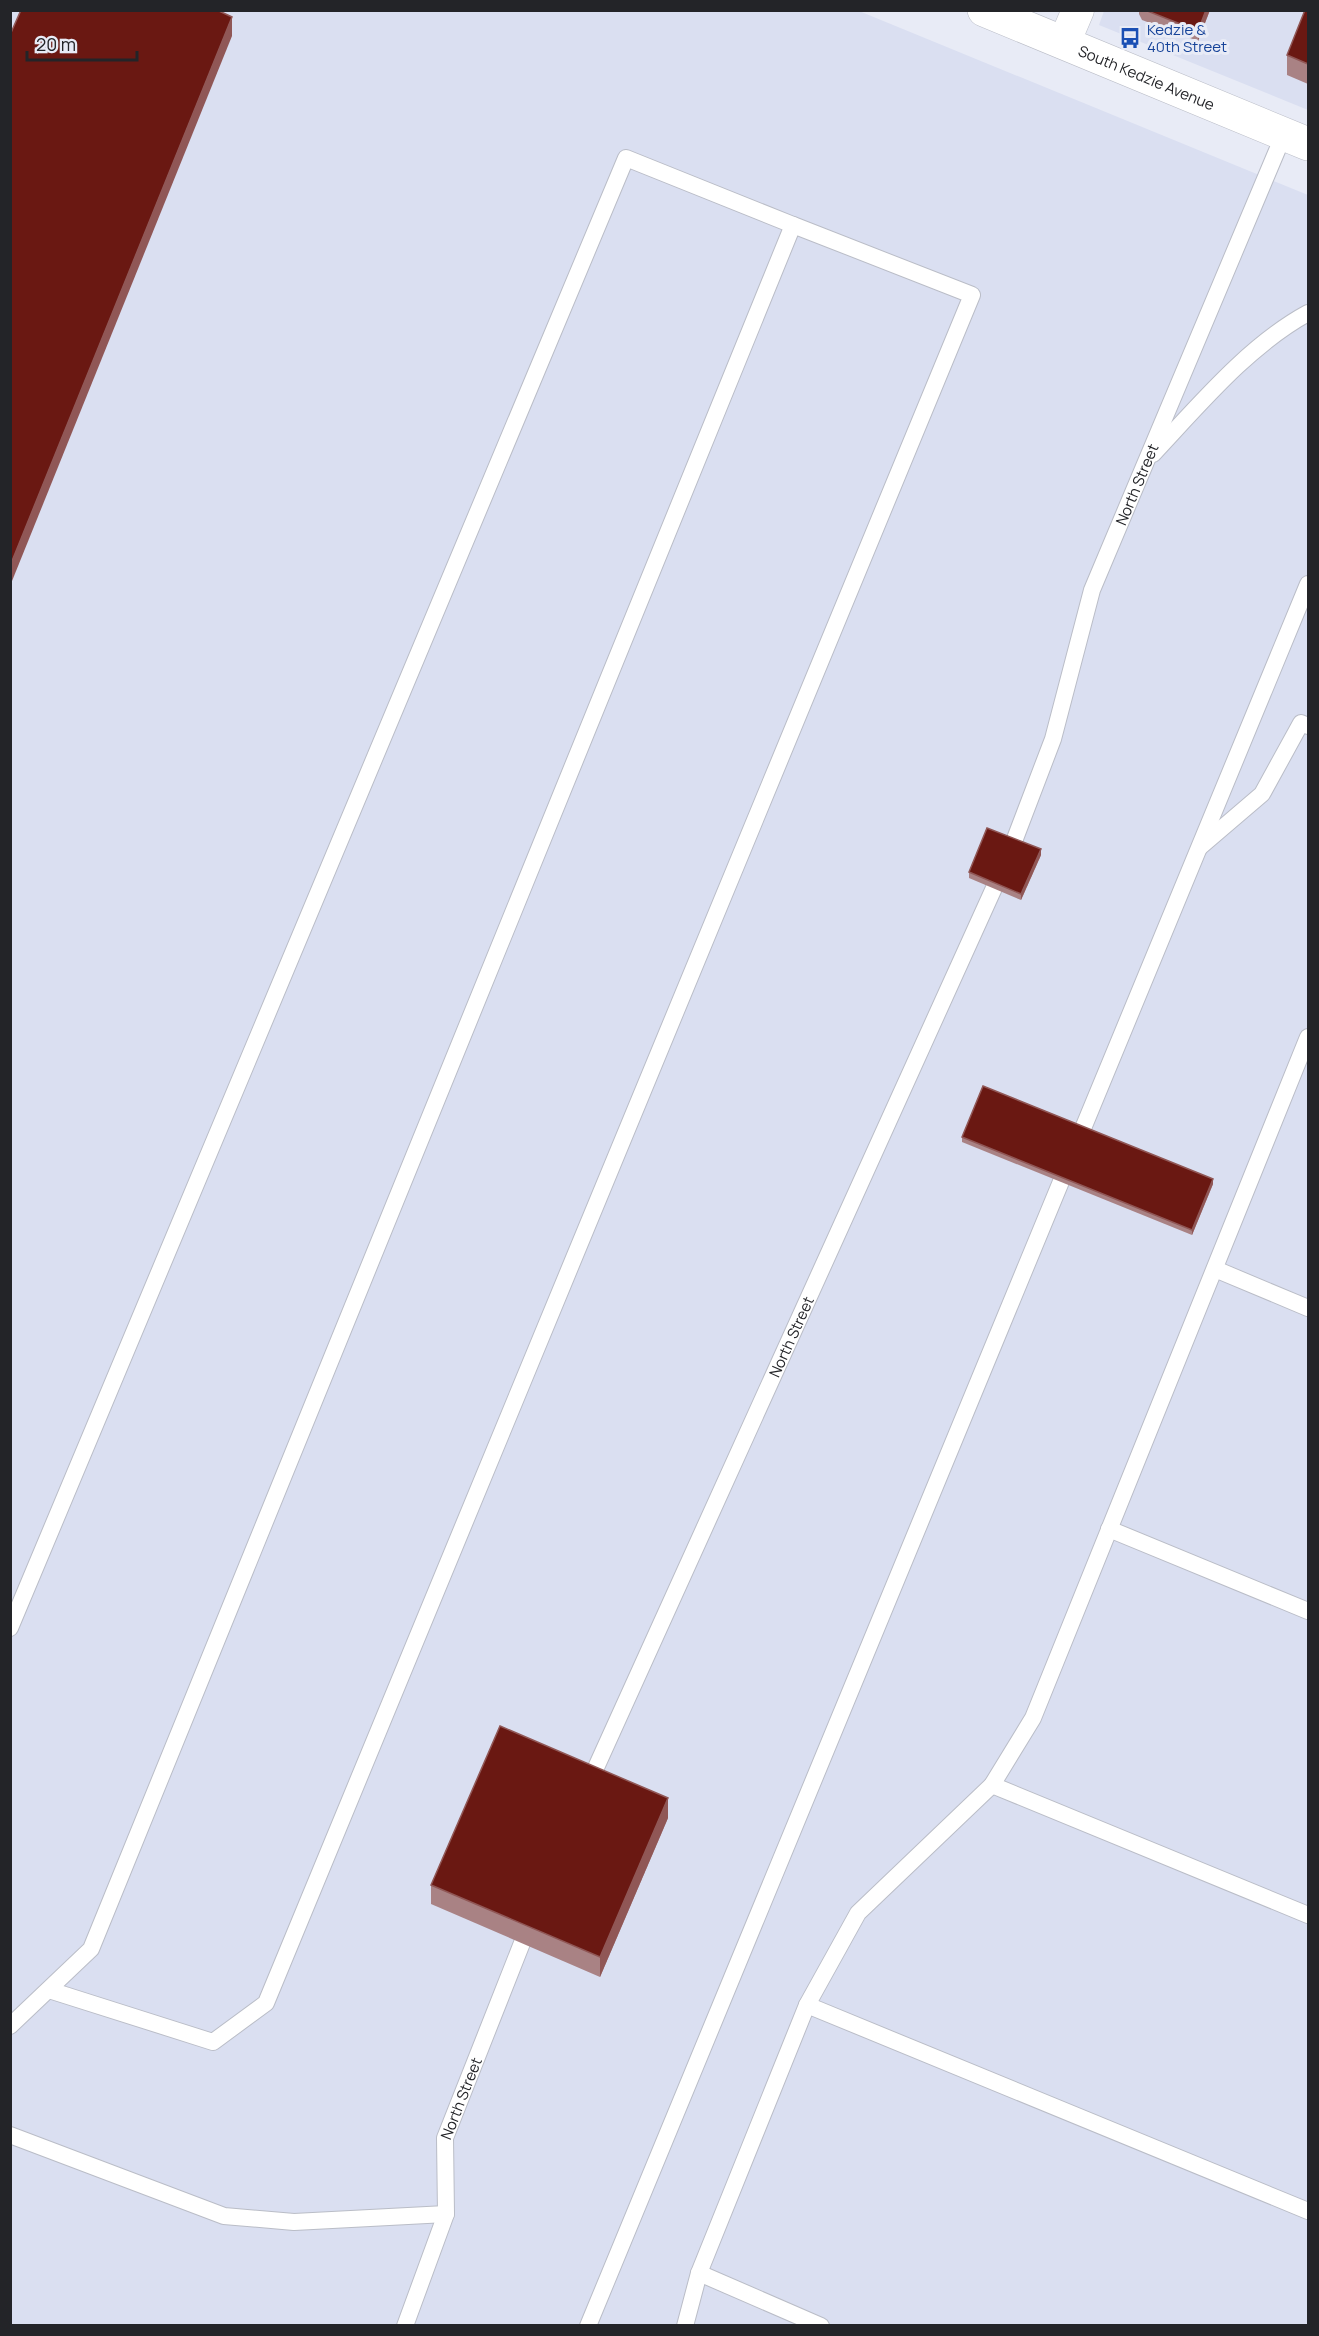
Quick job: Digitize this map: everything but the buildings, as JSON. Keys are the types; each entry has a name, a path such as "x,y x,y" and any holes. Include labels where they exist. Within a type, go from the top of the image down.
{"main road":[{"name":"South Kedzie Avenue","path":"984,10 1296,139"}],"street":[{"path":"1064,43 1078,10"}],"lane":[{"name":"North Street","path":"1013,844 1053,740 1092,590 1146,462 1296,139"},
{"path":"10,1628 626,158 972,295 266,2003 213,2042 49,1990"},
{"path":"10,2026 91,1949 793,225"},
{"path":"1146,462 1218,385 1284,326 1308,313"},
{"path":"588,2325 1074,1155 1308,584"},
{"path":"1198,848 1262,794 1301,723 1308,726"},
{"name":"North Street","path":"589,1783 994,888"},
{"path":"685,2325 699,2273 807,2004 858,1913 992,1785 1033,1718 1308,1037"},
{"path":"1215,1269 1308,1308"},
{"path":"1109,1529 1308,1611"},
{"path":"992,1785 1308,1915"},
{"name":"North Street","path":"405,2325 446,2214 445,2138 522,1943"},
{"path":"807,2004 1308,2211"},
{"path":"10,2135 224,2216 294,2222 446,2214"},
{"path":"699,2273 821,2325"}],"shaded area":[{"path":"11,11 859,11 1308,195 1308,2325 11,2326"},
{"path":"1104,11 1308,11 1308,110 1099,25"}],"place":[{"name":"Kedzie & 40th Street","path":"1130,38"}]}
